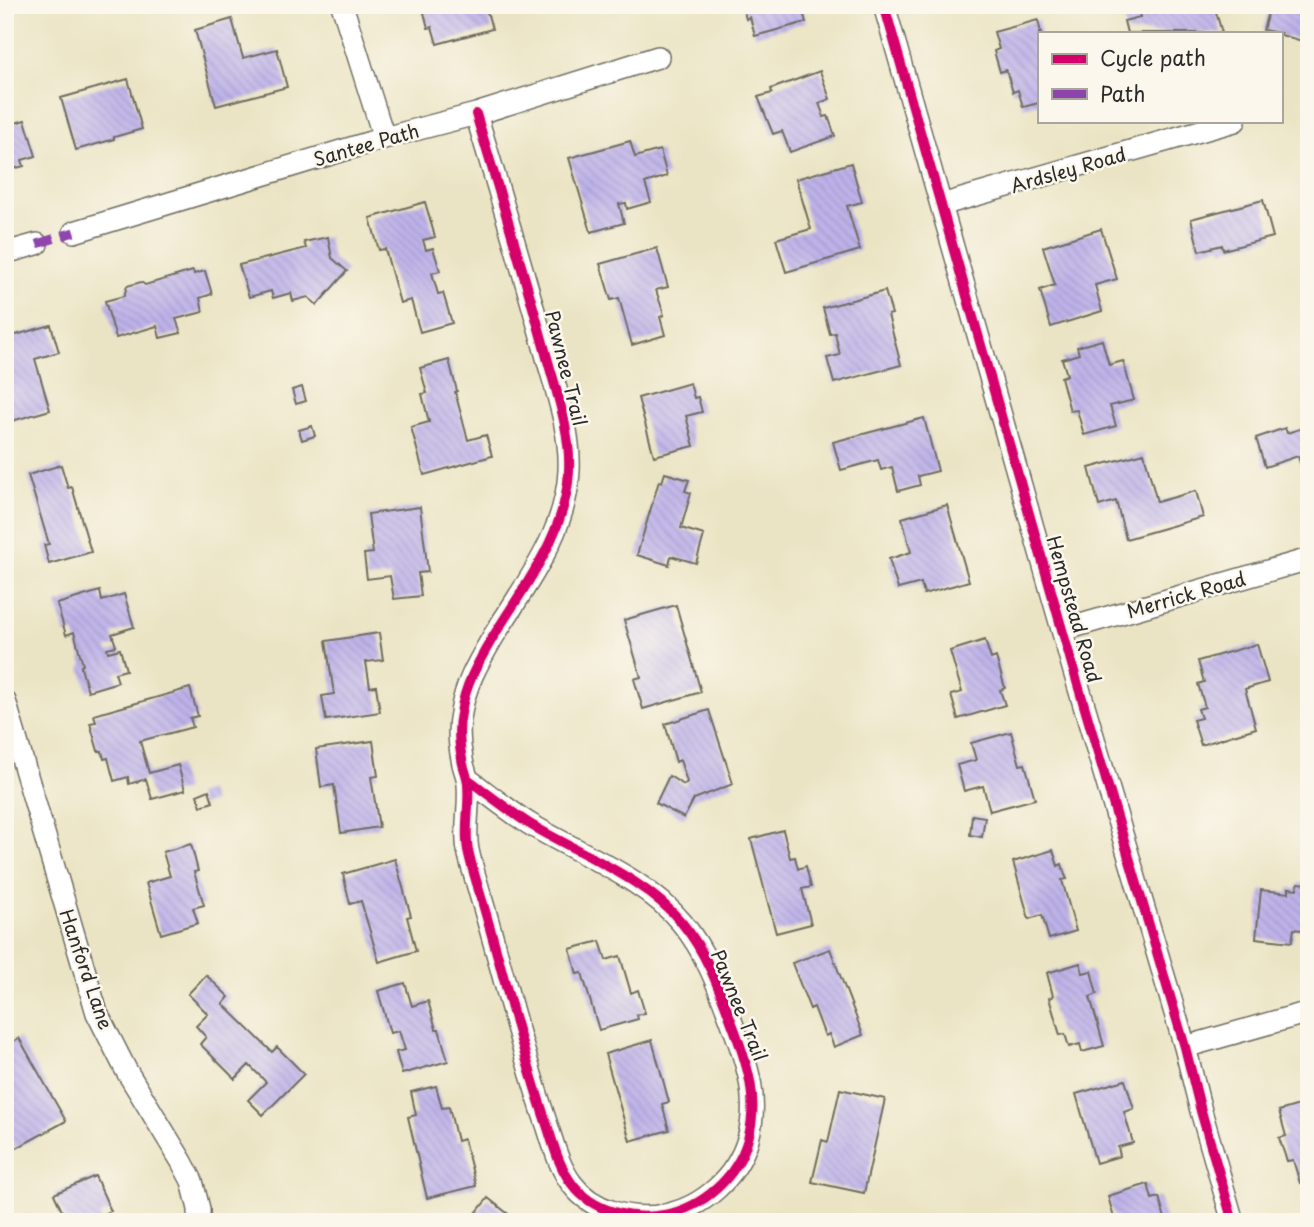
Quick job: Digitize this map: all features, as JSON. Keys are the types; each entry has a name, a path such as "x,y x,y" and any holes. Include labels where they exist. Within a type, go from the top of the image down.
{"street":[{"path":"342,5 384,138"},
{"name":"Hempstead Road","path":"884,5 1185,1047 1233,1222"},
{"name":"Santee Path","path":"74,232 384,138 476,114 658,57"},
{"name":"Pawnee Trail","path":"468,780 525,821 657,898 683,924 704,957 748,1065 753,1096 752,1125 746,1145 732,1173 713,1192 686,1209 662,1216 634,1217 608,1211 595,1205 573,1187 560,1166 534,1085 467,846 468,780 460,748 460,716 467,684 555,533 565,504 569,469 568,441 563,418 530,292 476,114"},
{"name":"Ardsley Road","path":"941,205 1232,122"},
{"path":"5,253 37,244"},
{"name":"Merrick Road","path":"1063,630 1309,559"},
{"name":"Hanford Lane","path":"7,713 97,1013 126,1070 192,1181 199,1222"},
{"path":"1185,1047 1309,1012"}],"building":[{"path":"422,5 485,5 492,29 437,44 432,27 428,28"},
{"path":"530,5 561,5 561,6 532,14"},
{"path":"742,5 801,5 806,22 755,36 750,17 746,19"},
{"path":"1138,5 1159,5 1160,8 1189,5 1191,11 1214,5 1222,32 1127,32 1124,21 1140,17"},
{"path":"1270,5 1309,5 1309,43 1282,35 1282,32 1263,30"},
{"path":"232,19 243,58 277,49 287,87 216,106 195,30"},
{"path":"1038,20 1041,32 1038,32 1038,103 1023,107 1018,90 1013,92 1006,70 1000,72 994,51 999,49 994,32"},
{"path":"820,71 830,99 819,103 824,117 828,116 835,136 790,152 782,131 773,134 758,97 772,93 771,89"},
{"path":"128,79 142,129 76,150 61,98"},
{"path":"25,120 36,156 22,160 24,166 5,171 5,126"},
{"path":"630,141 635,157 660,150 667,176 645,183 651,202 627,209 626,203 619,204 624,223 591,232 569,158"},
{"path":"851,163 862,202 847,206 860,250 786,272 776,239 811,229 796,179"},
{"path":"1263,200 1273,237 1223,250 1222,245 1199,251 1191,219"},
{"path":"425,202 435,237 423,240 426,250 433,248 440,271 432,273 438,294 443,293 452,323 420,332 411,300 400,303 385,249 379,250 370,218"},
{"path":"1101,229 1117,279 1095,285 1102,311 1051,327 1040,290 1055,285 1043,247"},
{"path":"328,237 332,258 347,271 317,305 308,297 293,301 291,293 273,298 271,291 249,297 239,265 306,248 304,242"},
{"path":"657,248 668,287 656,290 664,315 660,317 665,335 632,345 619,298 611,300 600,264"},
{"path":"193,271 194,274 205,271 212,294 200,298 203,312 176,319 181,333 160,338 157,326 116,338 105,301 124,296 127,286 141,282 145,285"},
{"path":"885,291 892,314 888,315 901,365 834,383 827,358 840,355 835,333 830,334 823,308"},
{"path":"51,325 59,352 35,359 50,410 5,423 5,333 11,332 12,336"},
{"path":"1102,340 1109,365 1123,361 1134,400 1110,406 1116,426 1084,435 1077,410 1070,411 1061,377 1067,375 1062,359 1079,354 1077,347"},
{"path":"449,360 468,440 486,435 492,456 424,475 411,427 429,422 422,394 427,393 420,368"},
{"path":"690,383 702,412 686,416 694,446 654,456 638,398"},
{"path":"302,387 306,401 296,404 292,390"},
{"path":"924,418 938,471 918,476 920,485 898,491 892,467 881,470 878,460 841,470 833,442"},
{"path":"312,426 315,436 302,440 299,430"},
{"path":"1309,426 1309,480 1306,481 1298,456 1265,467 1256,438 1285,428 1287,433"},
{"path":"1144,453 1157,502 1196,491 1203,517 1126,539 1116,501 1099,506 1089,468"},
{"path":"61,465 68,488 72,487 91,552 49,564 44,545 49,544 28,475"},
{"path":"665,473 689,480 685,491 691,493 681,528 704,535 696,563 671,556 669,565 637,555 659,481 662,482"},
{"path":"947,505 969,581 924,594 921,583 898,589 889,559 911,552 902,518"},
{"path":"420,507 428,572 418,573 421,596 394,599 390,576 367,579 364,554 373,553 368,514"},
{"path":"100,591 102,601 124,594 134,627 112,634 116,646 107,648 108,652 120,649 126,670 115,673 118,682 88,691 74,632 66,635 57,604"},
{"path":"676,605 701,692 643,709 634,679 641,677 624,620"},
{"path":"379,633 383,660 366,662 370,687 376,686 380,712 326,720 322,696 334,694 326,641"},
{"path":"985,640 991,659 996,657 1005,688 1000,690 1005,705 958,719 951,695 962,692 950,651"},
{"path":"1257,644 1268,682 1245,689 1256,728 1201,745 1193,720 1201,718 1198,709 1205,707 1198,684 1204,682 1198,661"},
{"path":"190,688 198,716 190,718 193,727 140,741 149,773 178,765 185,790 152,799 146,779 129,784 128,777 114,781 108,758 104,759 102,751 98,751 90,723 96,722 94,715"},
{"path":"709,710 733,784 694,799 684,818 656,803 669,776 684,785 687,782 680,760 676,762 665,724"},
{"path":"1011,732 1020,765 1025,764 1035,799 990,811 983,786 964,791 957,765 976,760 971,743"},
{"path":"373,741 378,776 371,777 379,827 341,833 334,785 321,787 316,749"},
{"path":"209,790 213,802 201,806 197,795"},
{"path":"972,815 985,817 982,837 970,835"},
{"path":"783,830 790,858 795,857 798,869 806,866 811,887 802,889 811,924 776,933 751,839"},
{"path":"191,844 198,871 194,872 204,905 193,908 198,923 161,934 146,883 170,876 163,852"},
{"path":"1053,850 1058,866 1062,864 1067,879 1062,880 1076,931 1049,939 1042,915 1029,919 1013,862"},
{"path":"395,859 411,916 407,917 416,951 379,962 361,901 350,904 343,874"},
{"path":"1298,883 1309,884 1309,931 1294,929 1292,942 1256,938 1261,890 1289,893 1289,888 1297,889"},
{"path":"600,941 606,960 620,956 631,993 638,990 645,1013 637,1015 638,1019 599,1030 582,973 577,974 570,949"},
{"path":"830,949 863,1035 834,1047 829,1034 825,1036 814,1007 810,1009 792,963"},
{"path":"1080,963 1083,973 1091,971 1097,994 1090,997 1104,1046 1082,1052 1080,1044 1069,1047 1065,1034 1060,1035 1049,998 1053,996 1047,973"},
{"path":"206,975 229,997 223,1004 272,1052 277,1047 304,1074 263,1115 248,1100 266,1082 249,1065 235,1079 200,1044 206,1037 196,1026 208,1014 188,994"},
{"path":"405,983 412,1006 428,1001 448,1061 402,1074 396,1052 405,1050 399,1031 390,1033 378,991"},
{"path":"19,1038 66,1121 15,1149 5,1132 5,1046"},
{"path":"652,1040 669,1102 662,1104 669,1130 630,1141 605,1054"},
{"path":"1125,1080 1134,1109 1124,1112 1133,1143 1118,1147 1120,1156 1096,1163 1076,1094"},
{"path":"436,1086 442,1108 449,1107 457,1141 464,1139 476,1186 427,1198 408,1117 416,1115 411,1092"},
{"path":"840,1089 885,1099 864,1193 812,1182 822,1140 828,1142"},
{"path":"1309,1102 1309,1181 1300,1183 1293,1160 1287,1161 1279,1138 1286,1136 1279,1111"},
{"path":"95,1176 111,1211 100,1215 102,1222 67,1222 54,1194"},
{"path":"1148,1184 1152,1199 1159,1197 1166,1222 1115,1222 1108,1196"},
{"path":"488,1198 512,1217 508,1222 469,1222"}],"marked path":[{"path":"37,244 74,232"}],"cycle path":[{"path":"884,5 1073,668 1185,1047 1233,1222"},
{"path":"469,780 528,823 610,867 649,892 682,923 707,961 744,1058 752,1111 748,1139 736,1166 716,1189 692,1206 664,1215 651,1216 613,1212 590,1201 567,1177 530,1072 468,850 468,782 459,736 463,702 478,664 552,537 566,494 569,471 568,441 558,397 476,114"}]}
